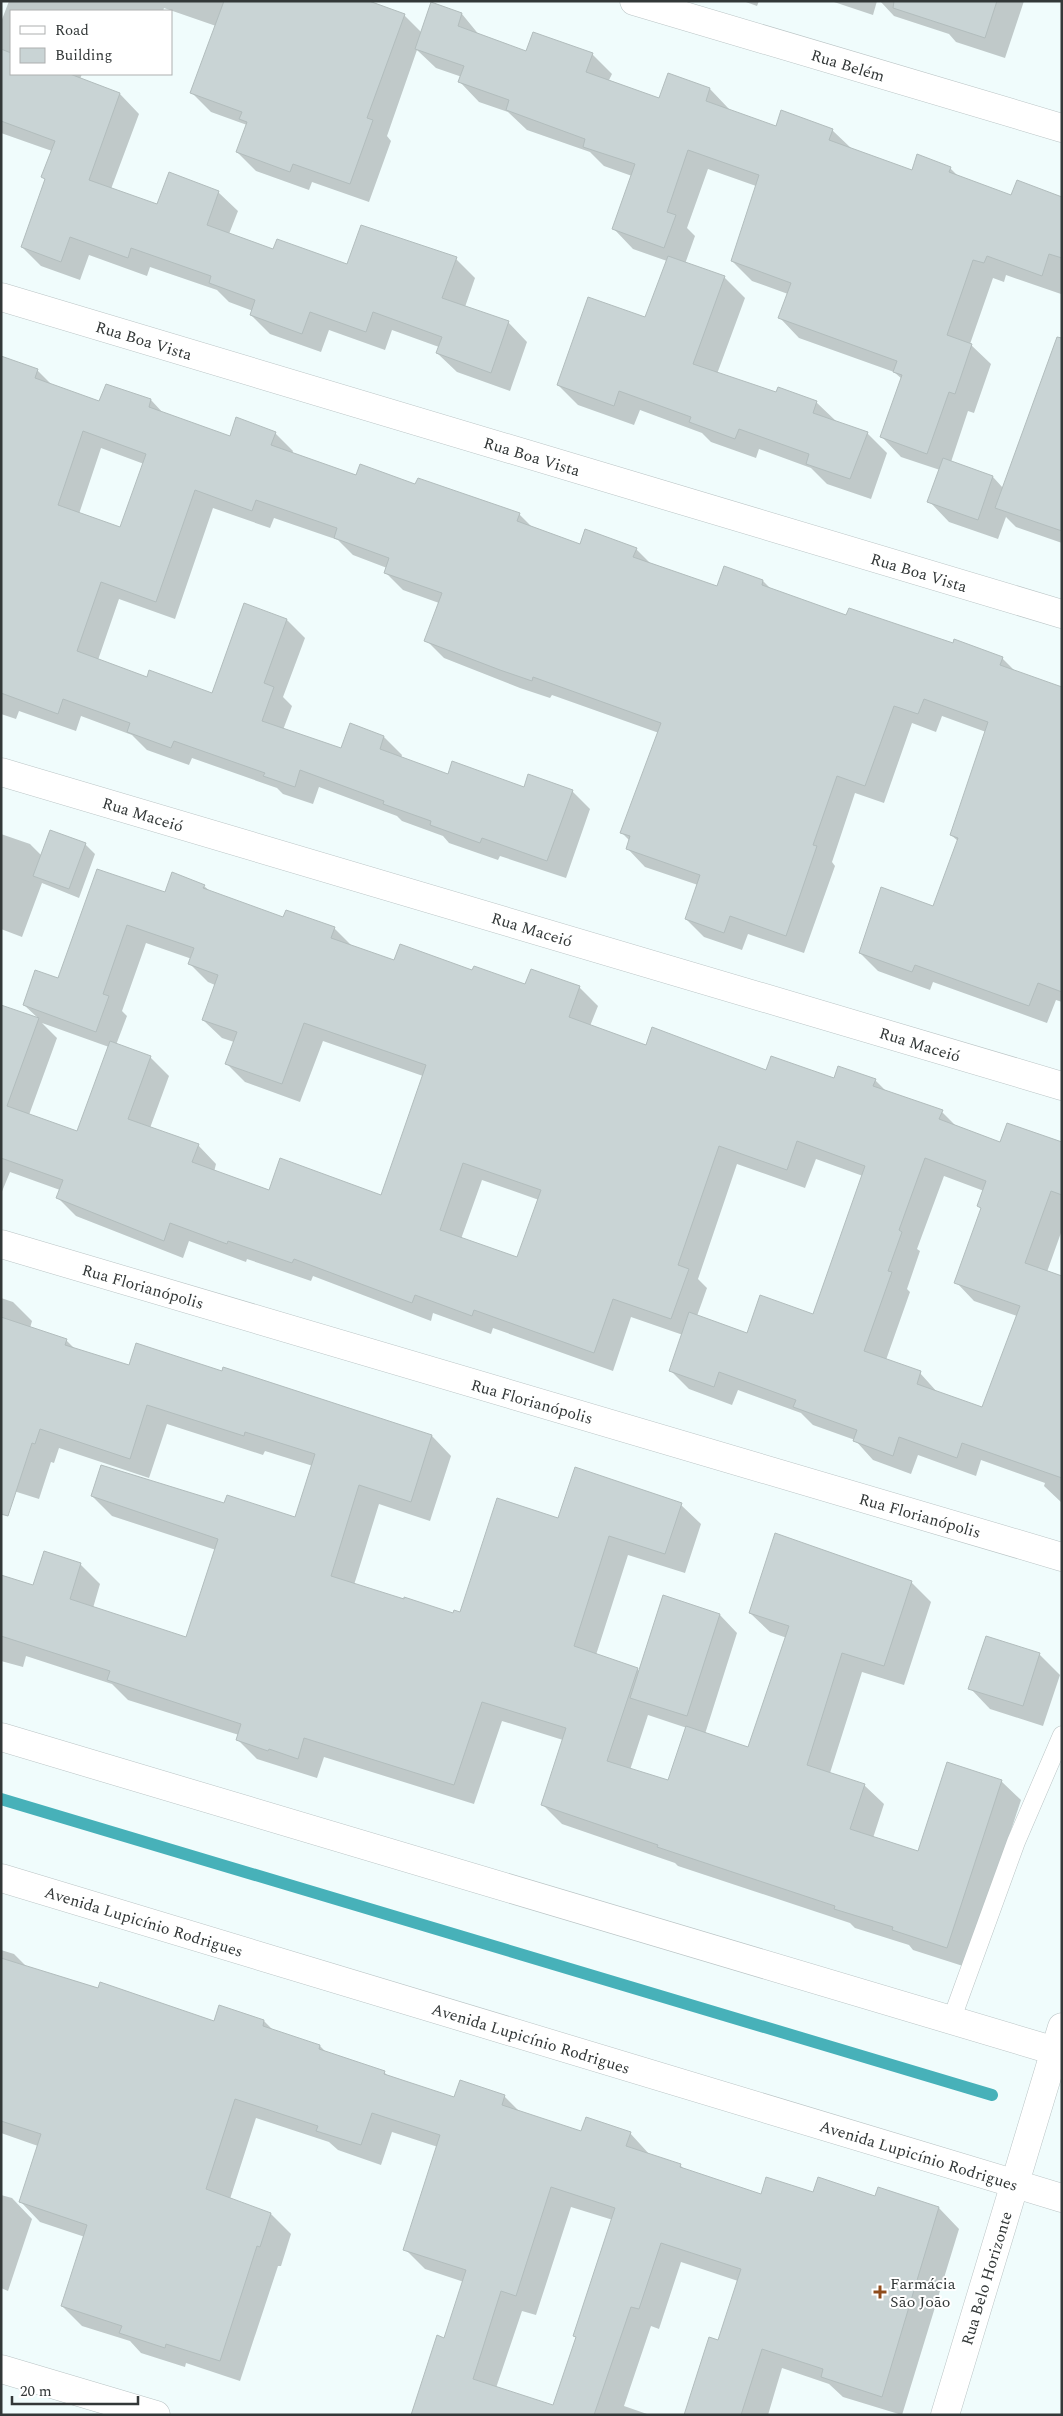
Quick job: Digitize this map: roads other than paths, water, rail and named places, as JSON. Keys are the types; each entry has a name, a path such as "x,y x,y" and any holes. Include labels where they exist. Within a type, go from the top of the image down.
{"street":[{"name":"Rua Belém","path":"634,1 1062,128"},
{"name":"Rua Boa Vista","path":"1,297 1062,614"},
{"name":"Rua Maceió","path":"1,772 1062,1086"},
{"name":"Rua Florianópolis","path":"1,1244 1062,1558"},
{"path":"1,1737 951,2021 1059,2044"},
{"name":"Avenida Lupicínio Rodrigues","path":"1,1878 1062,2198"},
{"name":"Rua Belo Horizonte","path":"945,2415 1059,2044"},
{"path":"1,2369 156,2415"}],"lane":[{"path":"951,2021 1016,1842 1062,1735"}],"waterway":[{"path":"1,1799 992,2095"}],"place":[{"name":"Farmácia São João","path":"880,2292"}]}
